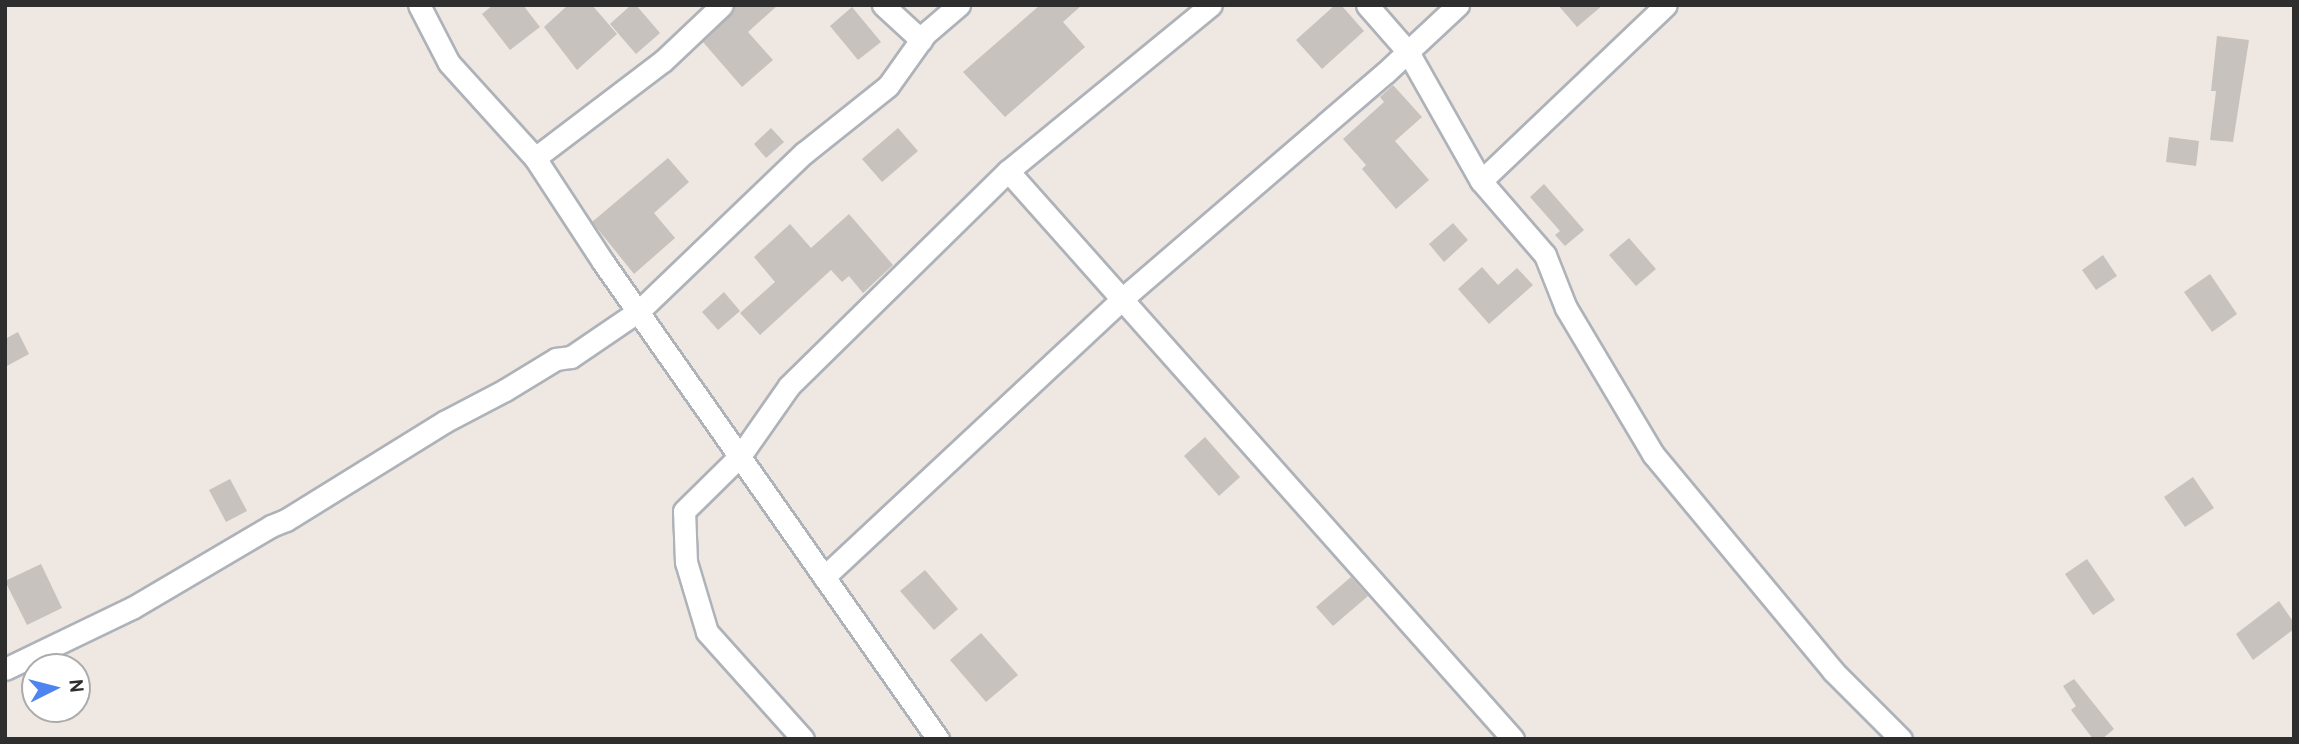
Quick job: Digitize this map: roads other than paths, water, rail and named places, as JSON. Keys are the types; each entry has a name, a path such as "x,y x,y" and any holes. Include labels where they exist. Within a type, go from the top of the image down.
{"street":[{"path":"419,5 449,63 535,158 604,262 938,739"},
{"path":"535,158 663,61 722,5"},
{"path":"883,5 921,40"},
{"path":"5,668 132,608 271,526 286,520 444,422 556,359 571,357 640,310 804,153 888,86 921,40 959,5"},
{"path":"803,739 707,632 686,562 684,511 740,456 789,386 1008,171 1211,5"},
{"path":"1367,5 1408,52 1481,181 1545,256 1566,308 1653,454 1833,671 1901,739"},
{"path":"824,577 1122,299 1408,52 1458,5"},
{"path":"1481,181 1666,5"},
{"path":"1008,171 1513,739"}]}
